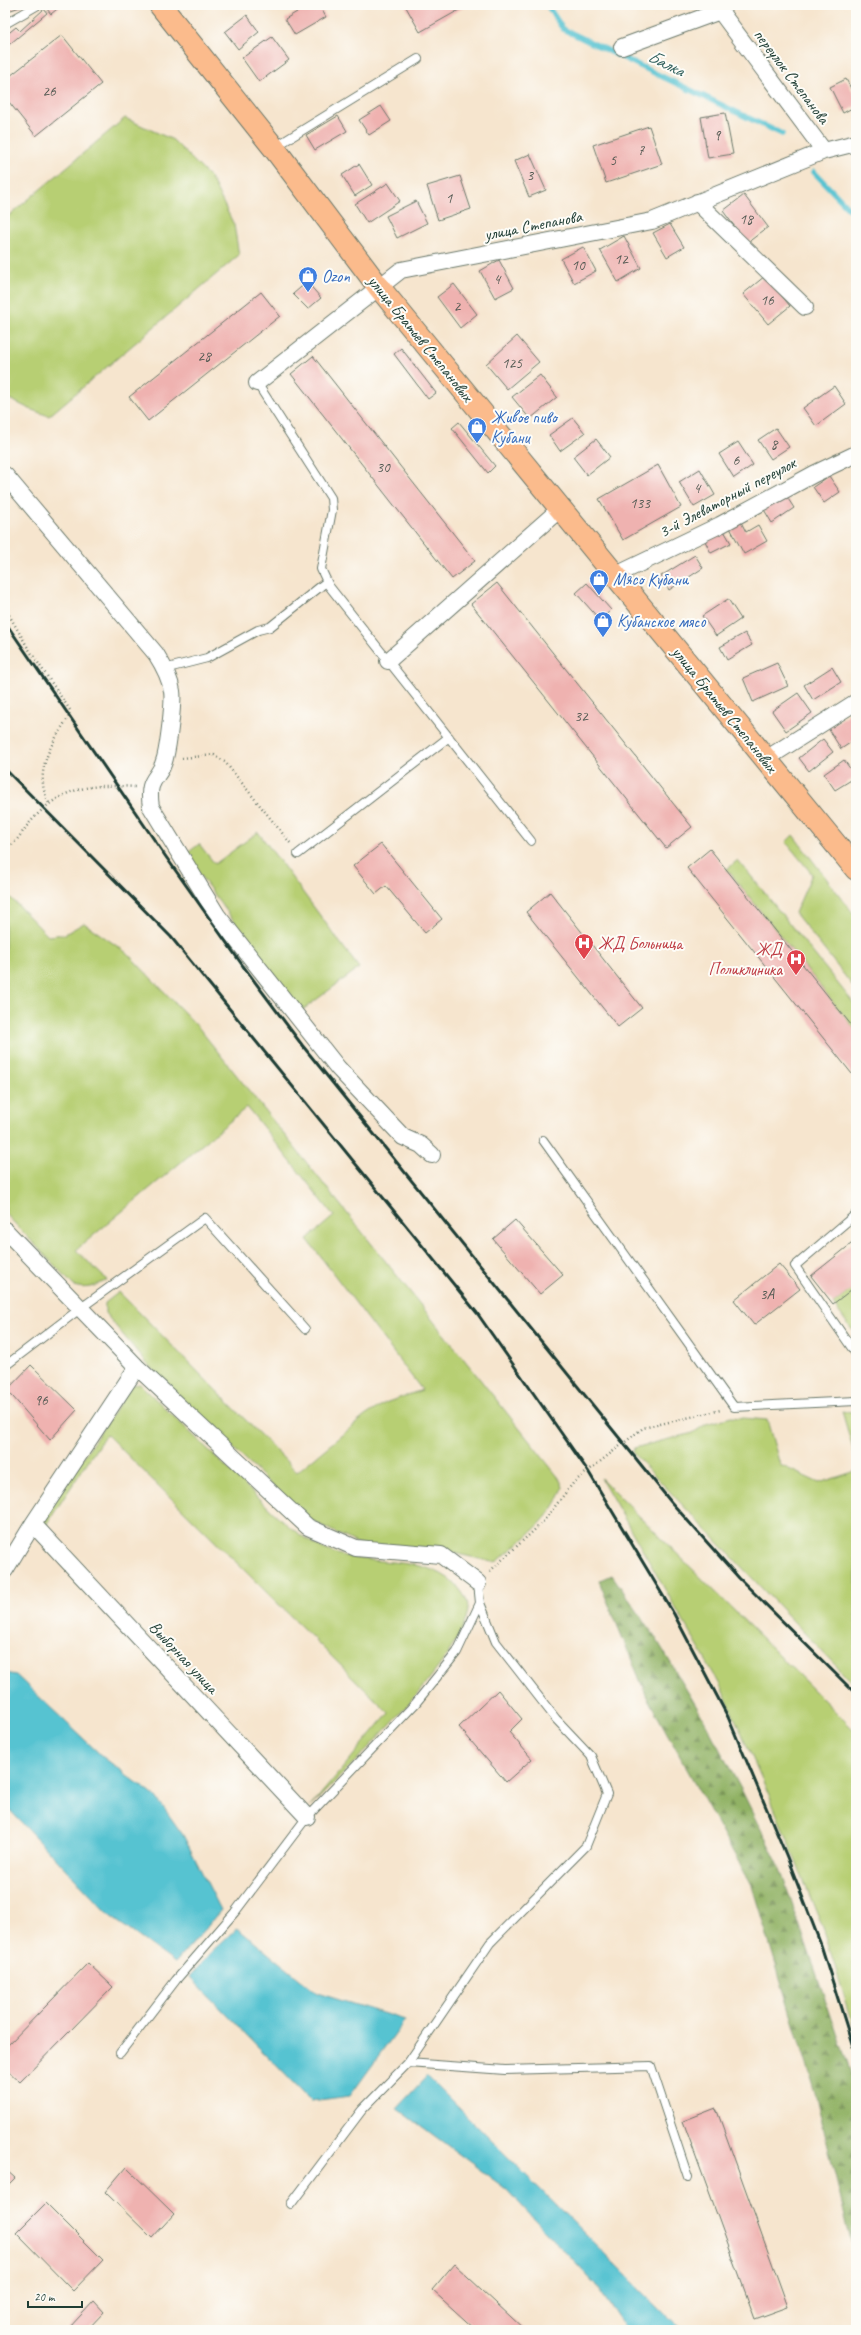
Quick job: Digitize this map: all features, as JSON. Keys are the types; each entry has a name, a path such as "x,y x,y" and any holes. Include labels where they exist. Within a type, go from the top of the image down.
{"main road":[{"name":"улица Братьев Степановых","path":"160,5 274,148 378,286 856,869"}],"street":[{"name":"переулок Степанова","path":"622,47 720,11 824,151"},
{"name":"улица Степанова","path":"257,383 378,286 401,270 652,221 824,151 856,143"},
{"path":"698,202 805,307"},
{"name":"3-й Элеваторный переулок","path":"616,575 720,525 814,474 856,454"},
{"path":"5,475 156,654 164,669 172,695 165,759 149,788 153,812 217,915 338,1068 406,1139 421,1145 432,1155"},
{"path":"388,660 561,508"},
{"path":"766,759 856,702"},
{"path":"5,1230 137,1367 308,1528 356,1548 441,1555 478,1583"},
{"path":"5,1570 33,1524 137,1367"},
{"name":"Выборная улица","path":"33,1524 308,1817"}],"lane":[{"path":"5,24 38,5"},
{"path":"274,148 418,59"},
{"path":"257,383 332,498 332,510 321,569 326,582 531,840"},
{"path":"164,669 207,658 254,632 270,627 326,582"},
{"path":"298,854 449,737"},
{"path":"543,1140 734,1408 856,1402"},
{"path":"856,1214 795,1266 856,1354"},
{"path":"5,1366 80,1308 205,1218 305,1329"},
{"path":"291,2204 362,2110 408,2063 490,1943 586,1846 607,1794 591,1756 556,1719 496,1642 480,1603 478,1583"},
{"path":"120,2053 176,1980 235,1912 308,1817 415,1704 457,1652 480,1603"},
{"path":"408,2063 505,2070 651,2066 688,2178"}],"path":[{"path":"5,608 28,648 70,710 69,716 44,762 43,785 49,803"},
{"path":"165,759 214,755 220,757 298,854"},
{"path":"5,849 14,843 49,803 68,793 107,785 149,788"},
{"path":"478,1583 542,1523 574,1482 642,1428 734,1408"}],"green space":[{"path":"125,118 173,140 211,178 234,225 239,255 49,416 32,410 5,397 5,219"},
{"path":"258,832 359,968 301,1011 185,855 199,844 215,864"},
{"path":"793,835 856,917 856,990 795,913 812,874 786,842"},
{"path":"738,860 856,1006 856,1031 727,869"},
{"path":"5,892 48,936 65,934 84,923 127,953 198,1027 559,1478 563,1487 559,1498 552,1509 536,1528 498,1561 492,1562 442,1550 363,1546 304,1517 148,1365 105,1313 105,1303 119,1292 297,1472 365,1416 385,1403 422,1390 307,1239 334,1216 247,1107 76,1250 107,1280 99,1284 83,1288 74,1286 5,1213"},
{"path":"856,1286 856,1335 833,1304"},
{"path":"140,1384 273,1512 301,1536 322,1548 337,1554 354,1558 403,1563 434,1571 448,1578 458,1588 468,1604 462,1629 448,1654 427,1682 402,1712 310,1807 389,1713 106,1434 42,1531 41,1520 132,1385"},
{"path":"842,1411 856,1414 856,1460"},
{"path":"731,1417 767,1420 780,1465 819,1483 856,1471 856,1687 632,1452 634,1448 693,1433 706,1424"},
{"path":"601,1478 856,1732 856,2034 824,1931 769,1795 720,1685"},
{"path":"612,1575 654,1635 698,1709 742,1791 779,1866 856,2088 856,2262 816,2097 752,1886 647,1697 599,1581"}],"water":[{"path":"5,1673 16,1675 103,1757 156,1797 183,1835 221,1910 175,1963 110,1916 5,1805"},
{"path":"237,1928 317,1993 405,2020 350,2096 311,2101 190,1977 210,1953"},
{"path":"427,2076 681,2330 627,2330 595,2284 506,2189 397,2108"}],"building":[{"path":"5,5 26,5 5,12"},
{"path":"52,5 62,5 51,14 47,9"},
{"path":"309,5 319,5 326,17 295,35 285,19"},
{"path":"410,5 466,6 420,32 406,7"},
{"path":"44,9 47,13 5,48 5,36 16,27 20,31"},
{"path":"247,15 259,32 238,49 225,32"},
{"path":"62,35 101,84 36,136 5,97 5,80"},
{"path":"272,37 289,60 259,82 242,58"},
{"path":"846,79 856,98 856,106 843,113 830,87"},
{"path":"381,106 391,121 369,135 359,120"},
{"path":"725,113 733,154 708,158 701,117"},
{"path":"338,116 347,131 315,150 306,135"},
{"path":"649,126 662,164 606,183 593,145"},
{"path":"530,154 546,190 529,197 514,161"},
{"path":"359,164 372,185 355,196 342,175"},
{"path":"460,176 471,209 438,220 427,186"},
{"path":"388,183 400,201 367,223 355,204"},
{"path":"744,195 768,227 747,243 723,211"},
{"path":"416,201 427,223 397,238 386,216"},
{"path":"670,224 684,247 667,257 653,233"},
{"path":"624,236 641,268 618,282 600,250"},
{"path":"583,247 596,271 574,283 561,259"},
{"path":"499,260 514,288 495,298 480,271"},
{"path":"765,276 790,306 768,324 743,294"},
{"path":"307,282 321,298 308,309 293,294"},
{"path":"454,284 477,314 460,328 437,297"},
{"path":"261,292 280,316 148,421 129,397"},
{"path":"517,336 539,362 507,389 486,364"},
{"path":"401,348 436,393 428,399 394,354"},
{"path":"313,356 475,561 452,579 291,374"},
{"path":"540,375 557,397 530,419 512,397"},
{"path":"834,386 846,404 816,426 803,408"},
{"path":"573,418 585,433 560,451 549,435"},
{"path":"459,422 495,466 488,473 452,428"},
{"path":"776,428 789,447 771,459 758,440"},
{"path":"596,439 610,457 587,475 573,457"},
{"path":"738,442 753,465 734,478 719,454"},
{"path":"658,465 681,507 623,540 599,499"},
{"path":"700,469 715,495 694,507 679,482"},
{"path":"829,476 840,492 824,503 813,487"},
{"path":"785,494 794,508 772,523 763,508"},
{"path":"740,520 746,532 758,525 767,541 744,554 729,526"},
{"path":"723,529 731,543 711,553 704,539"},
{"path":"695,555 703,568 669,590 661,576"},
{"path":"497,583 692,827 666,848 471,604"},
{"path":"587,583 611,610 600,620 576,593"},
{"path":"728,599 741,619 716,636 702,616"},
{"path":"745,633 752,645 727,660 720,647"},
{"path":"777,663 788,686 753,702 743,678"},
{"path":"832,667 841,682 813,700 804,685"},
{"path":"798,693 812,713 786,731 772,711"},
{"path":"855,710 856,739 841,749 828,728"},
{"path":"823,739 833,752 809,771 799,758"},
{"path":"844,760 856,777 835,790 824,774"},
{"path":"381,844 442,919 425,933 386,886 376,894 353,866"},
{"path":"710,849 856,1031 856,1079 687,868"},
{"name":"ЖД Больница","path":"550,892 642,1008 618,1027 526,912"},
{"path":"515,1220 563,1275 540,1294 493,1239"},
{"path":"856,1240 856,1286 833,1304 811,1276"},
{"path":"779,1264 800,1289 754,1325 734,1300"},
{"path":"31,1365 77,1410 50,1440 7,1390"},
{"path":"498,1690 522,1719 509,1732 532,1759 506,1782 459,1727"},
{"path":"88,1963 113,1987 20,2082 5,2068 5,2048"},
{"path":"716,2108 788,2307 755,2319 683,2121"},
{"path":"126,2167 174,2214 152,2238 105,2192"},
{"path":"5,2169 15,2178 5,2188"},
{"path":"46,2203 103,2260 73,2291 16,2233"},
{"path":"454,2264 525,2330 476,2330 432,2290"},
{"path":"94,2301 104,2312 87,2330 68,2329"}],"waterway":[{"name":"Балка","path":"547,5 563,29 782,134"},
{"name":"Балка","path":"814,172 856,216"}],"railway":[{"path":"5,622 166,857 243,966 302,1045 671,1502 739,1578 856,1694"},
{"path":"5,769 171,937 477,1313 588,1471 674,1614 728,1717 787,1857 821,1945 856,2056"}],"place":[{"name":"Ozon","path":"308,293"},
{"name":"Живое пиво Кубани","path":"477,444"},
{"name":"Мясо Кубани","path":"599,596"},
{"name":"Кубанское мясо","path":"603,638"},
{"name":"ЖД Больница","path":"584,960"},
{"name":"ЖД Поликлиника","path":"796,976"}]}
